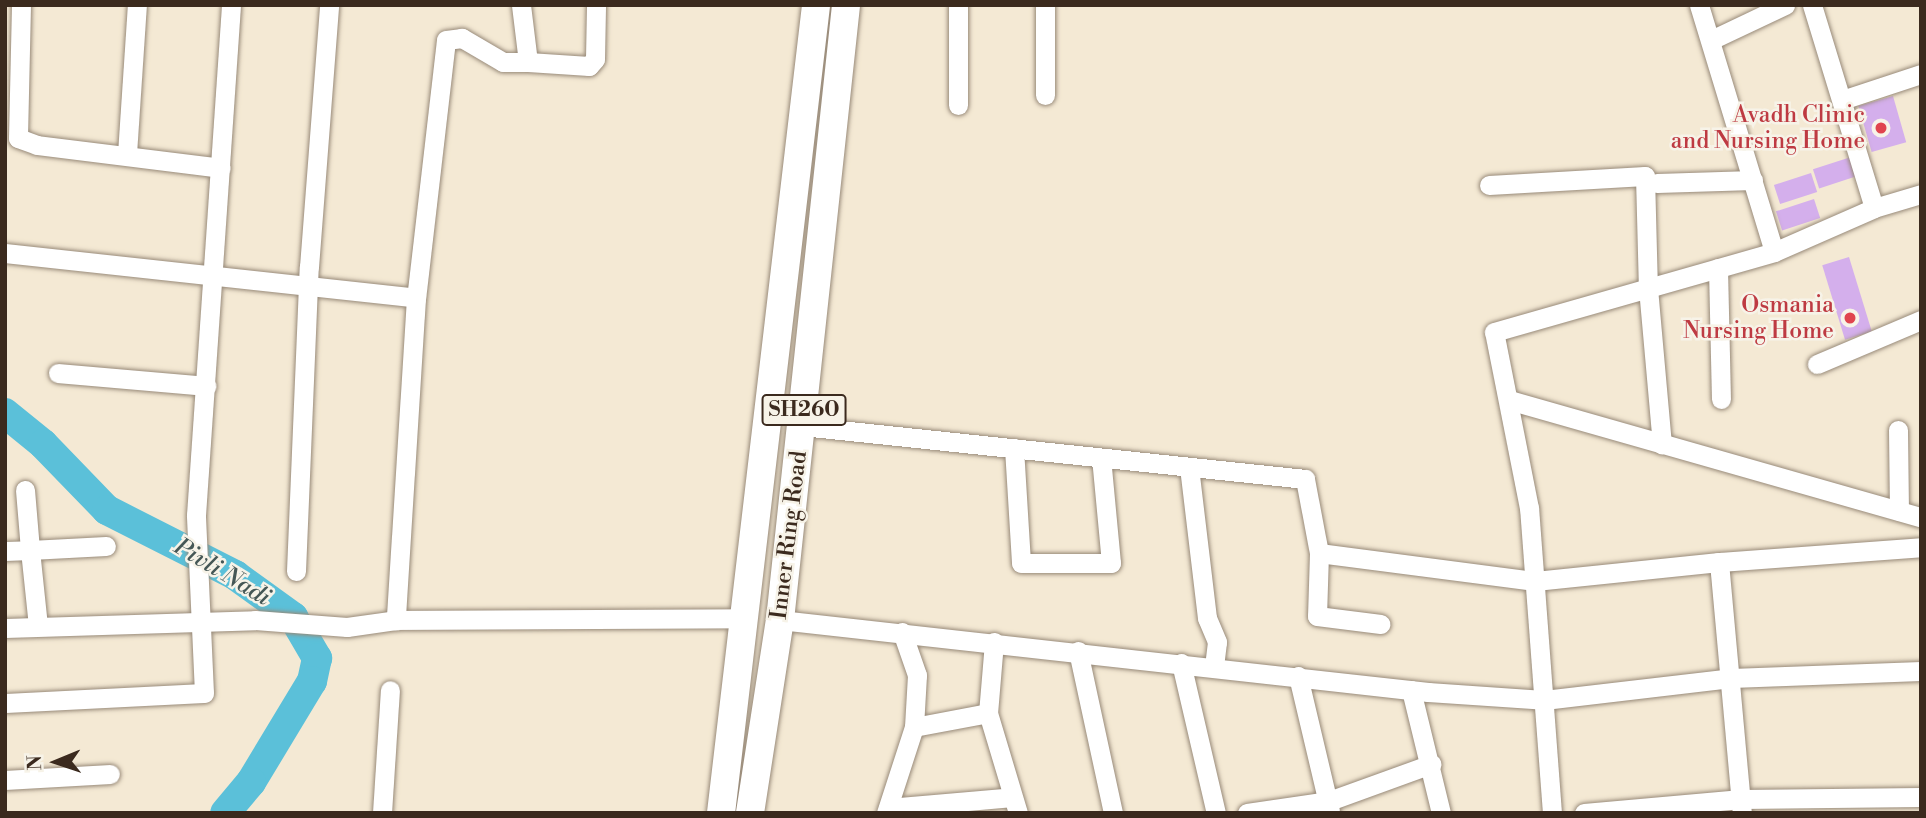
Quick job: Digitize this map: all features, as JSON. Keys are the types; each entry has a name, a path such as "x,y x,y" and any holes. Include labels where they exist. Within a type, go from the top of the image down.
{"highway":[{"name":"Inner Ring Road","path":"720,813 816,5"},
{"name":"Inner Ring Road","path":"750,813 780,620 846,5"}],"street":[{"path":"21,5 12,45 18,138 37,145 127,154 221,168"},
{"path":"127,154 137,5"},
{"path":"5,703 204,693 196,515 215,276 231,5"},
{"path":"296,571 310,287 329,5"},
{"path":"521,5 528,62"},
{"path":"396,621 416,298 446,40 453,36 462,38 503,62 589,65 595,59 596,5"},
{"path":"958,5 958,105"},
{"path":"1045,5 1045,94"},
{"path":"1699,5 1774,252"},
{"path":"1711,40 1785,5"},
{"path":"1812,5 1874,208"},
{"path":"1842,100 1921,74"},
{"path":"1489,185 1645,176 1648,288 1662,444"},
{"path":"1657,183 1753,180"},
{"path":"1552,813 1529,508 1494,332 1774,252 1874,208 1921,194"},
{"path":"5,253 416,298"},
{"path":"1718,268 1721,399"},
{"path":"1817,364 1921,320"},
{"path":"58,373 206,386"},
{"path":"1508,400 1921,517"},
{"path":"802,426 1305,479 1318,553 1317,616 1380,624"},
{"path":"1898,430 1899,511"},
{"path":"1014,449 1021,563 1111,563 1101,458"},
{"path":"1189,467 1207,618 1217,642 1214,667"},
{"path":"25,490 38,626"},
{"path":"5,551 106,546"},
{"path":"1318,553 1535,581 1719,562 1921,547"},
{"path":"1719,562 1742,806"},
{"path":"5,628 200,620 313,627 396,621 743,618"},
{"path":"780,620 1411,690 1544,700 1731,678 1921,671"},
{"path":"902,632 917,675 914,727 887,811 1015,805 988,713 994,642"},
{"path":"1078,651 1113,813"},
{"path":"1181,663 1216,813"},
{"path":"1298,676 1330,807"},
{"path":"382,813 390,690"},
{"path":"1411,690 1441,813"},
{"path":"914,727 988,713"},
{"path":"1247,813 1330,807 1431,764"},
{"path":"5,780 110,774"},
{"path":"1584,813 1921,797"}],"building":[{"path":"1893,96 1906,142 1872,152 1858,106"},
{"path":"1851,157 1857,176 1819,188 1813,169"},
{"path":"1811,173 1817,192 1780,204 1774,185"},
{"path":"1814,199 1820,218 1782,230 1776,211"},
{"path":"1849,257 1872,332 1845,340 1822,265"}],"waterway":[{"name":"Pivli Nadi","path":"5,413 43,444 107,510 235,575 293,617 317,658 312,681 251,782 225,813"}],"place":[{"name":"Avadh Clinic and Nursing Home","path":"1881,128"},
{"name":"Osmania Nursing Home","path":"1850,318"}]}
